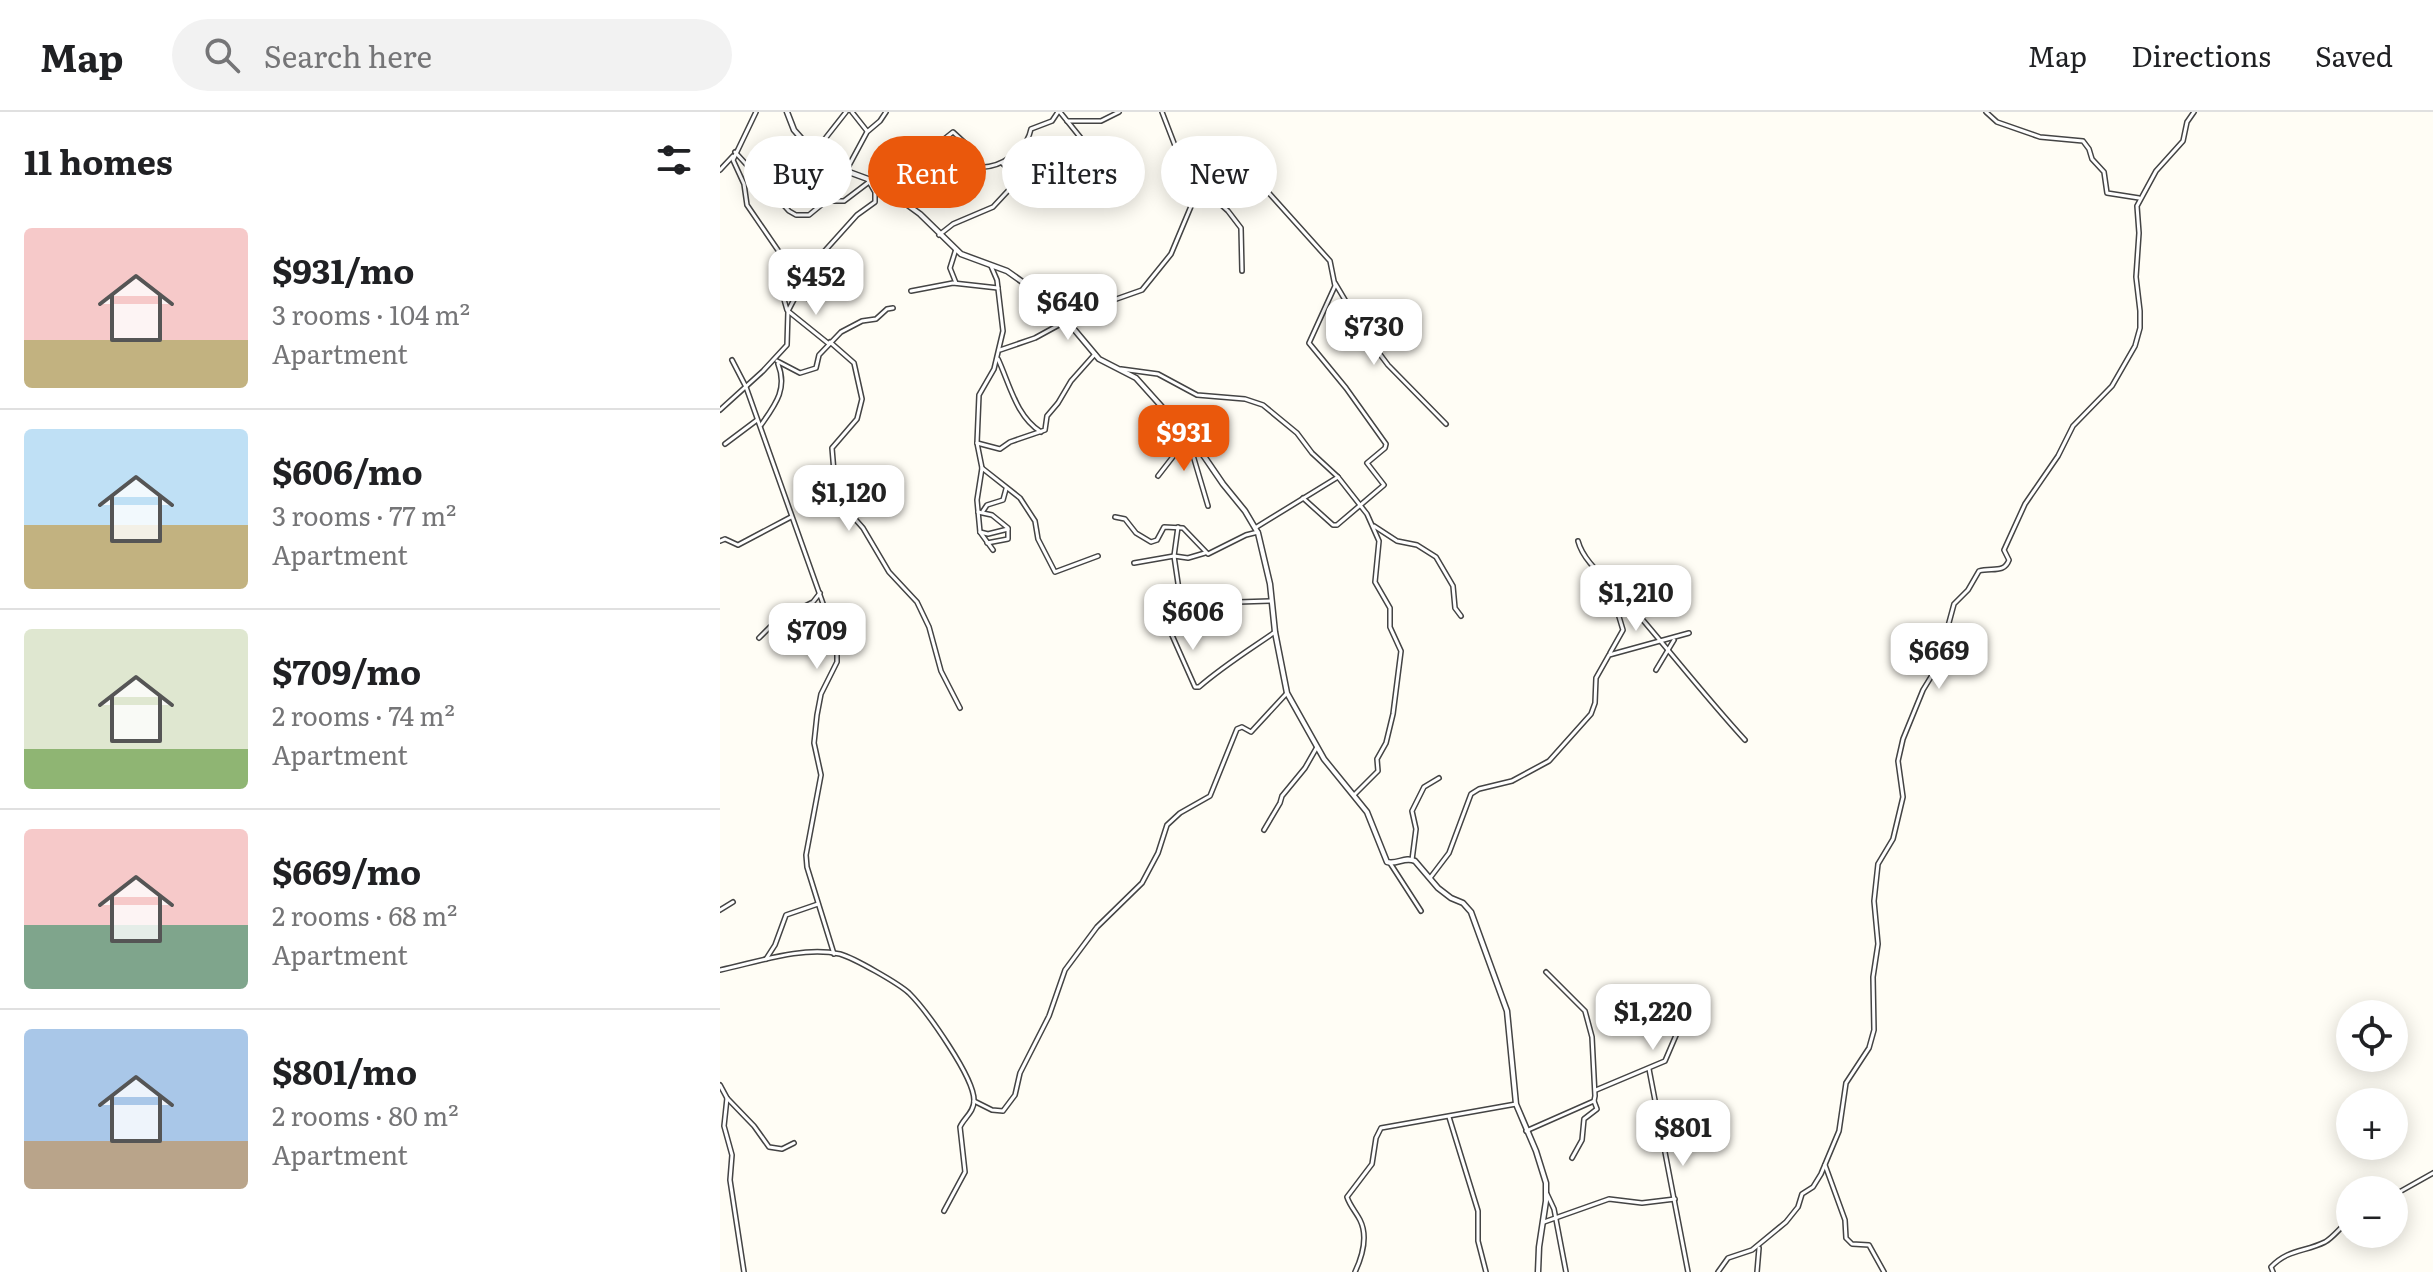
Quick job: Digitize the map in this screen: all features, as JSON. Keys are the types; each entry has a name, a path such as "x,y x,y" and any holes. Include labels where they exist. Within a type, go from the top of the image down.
{"street":[{"path":"720,170 746,135 756,112"},
{"path":"787,112 799,136"},
{"path":"827,136 846,112"},
{"path":"852,112 867,132"},
{"path":"852,160 867,132 886,112"},
{"path":"1030,136 1031,129 1052,121 1059,112 1079,136"},
{"path":"1067,121 1102,121 1119,112"},
{"path":"1162,112 1171,136"},
{"path":"1986,112 1997,122 2040,137 2083,141 2092,159 2104,172 2107,193 2139,198"},
{"path":"1718,1272 1728,1258 1759,1246 1792,1215 1802,1194 1813,1187 1839,1131 1846,1083 1869,1048 1874,1030 1873,977 1878,944 1873,911 1877,871 1893,839 1903,797 1898,761 1907,726 1923,690 1945,654 1944,641 1954,604 1968,590 1979,571 2007,566 2009,560 2004,550 2025,504 2051,467 2073,426 2112,386 2135,346 2140,328 2136,277 2139,198 2156,171 2183,141 2187,122 2194,112"},
{"path":"734,154 796,215 811,214 826,201 842,202 867,180"},
{"path":"720,410 776,359 789,341 788,312 783,294 784,259 745,201 744,184 734,154"},
{"path":"986,166 1002,163"},
{"path":"788,312 814,262 857,215 875,202 876,195 867,180 852,174"},
{"path":"939,235 953,224 993,207 1002,197"},
{"path":"1277,202 1329,259 1335,283 1367,337 1392,369 1446,424"},
{"path":"912,208 956,249 971,259 1007,271 1052,303 1104,363 1121,369 1158,374 1197,395 1257,402 1294,429 1361,505 1374,526 1379,551 1375,579 1381,596 1390,608 1390,627 1401,653 1393,714 1386,744 1377,759 1377,774 1354,795"},
{"path":"1000,350 1031,339 1094,307 1139,292 1149,284 1171,254 1189,208"},
{"path":"1225,208 1241,228 1242,271"},
{"path":"956,249 950,268 956,283"},
{"path":"991,266 1003,324 998,359 981,390 977,443 982,468 977,493 980,532 993,550"},
{"path":"911,291 956,283 998,288"},
{"path":"1303,498 1335,526 1384,485 1367,463 1386,444 1309,343 1335,283"},
{"path":"798,292 816,304"},
{"path":"776,359 798,373 809,372 817,366 819,355 841,332 862,321 876,319 887,309 893,308"},
{"path":"788,312 855,364 862,399 855,422 832,448 835,484 846,497 848,511 863,528 885,567 918,603 929,627 942,674 960,708"},
{"path":"977,443 1000,449 1010,442 1046,429 1047,416 1071,381 1095,354"},
{"path":"760,428 781,393 783,377 776,359"},
{"path":"998,359 1020,409 1041,432"},
{"path":"732,360 746,387 837,643 837,659 820,696 814,736 821,775 806,857 834,954"},
{"path":"1121,369 1142,383 1196,444 1256,530 1270,584 1270,601 1287,693 1317,747 1367,812 1384,857 1421,911"},
{"path":"725,444 757,420"},
{"path":"1158,476 1189,436"},
{"path":"1196,444 1192,452 1208,506"},
{"path":"982,468 1019,498 1035,521 1038,539 1055,572 1098,556"},
{"path":"1134,563 1212,554 1256,530 1338,477"},
{"path":"980,512 987,505 1002,501 1006,489"},
{"path":"980,512 995,517 1008,529 1008,539 987,543"},
{"path":"720,541 725,539 732,545 738,545 791,517"},
{"path":"1115,517 1125,519 1136,533 1153,543 1164,527 1185,529 1205,553"},
{"path":"1374,526 1397,541 1417,545 1436,557 1453,586 1455,608 1461,616"},
{"path":"1178,527 1174,556 1179,590 1172,635 1190,680 1197,688 1232,663 1243,651 1275,632"},
{"path":"980,532 988,534 1008,529"},
{"path":"1578,541 1588,560 1621,594 1745,740"},
{"path":"759,638 776,621 813,602 820,593"},
{"path":"1430,878 1449,853 1471,794 1545,766 1587,720 1594,708 1596,678 1623,630 1617,610 1621,594"},
{"path":"1173,619 1197,626 1231,605 1247,600 1270,601"},
{"path":"1608,656 1689,633"},
{"path":"1656,670 1675,638"},
{"path":"974,1101 998,1111 1008,1106 1015,1095 1020,1073 1049,1016 1065,970 1097,927 1142,883 1158,853 1167,825 1180,813 1210,796 1237,729 1242,727 1251,732 1287,693"},
{"path":"1264,830 1282,796 1305,768 1317,747"},
{"path":"1412,860 1416,829 1412,811 1424,787 1439,778"},
{"path":"1390,863 1412,860 1451,898 1463,903 1474,918 1510,1021 1516,1104 1541,1163 1566,1272"},
{"path":"720,910 733,902"},
{"path":"765,961 775,945 786,915 818,904"},
{"path":"720,970 803,952 834,954 860,963 912,996 962,1065 974,1101 960,1127 965,1172 944,1211"},
{"path":"1546,972 1585,1011 1592,1037 1594,1101 1597,1109 1584,1119 1582,1140 1572,1158"},
{"path":"1596,1090 1667,1059 1692,998"},
{"path":"1649,1069 1688,1272"},
{"path":"720,1085 727,1098 769,1147 782,1149 794,1143"},
{"path":"727,1098 724,1126 732,1155 730,1180 744,1272"},
{"path":"1526,1131 1594,1101"},
{"path":"1355,1272 1361,1259 1363,1233 1362,1224 1347,1197 1372,1164 1378,1132 1384,1127 1516,1104"},
{"path":"1449,1116 1478,1211 1478,1241 1486,1272"},
{"path":"1825,1165 1845,1220 1846,1238 1852,1244 1869,1245 1884,1272"},
{"path":"2408,1187 2433,1173"},
{"path":"1538,1272 1547,1194"},
{"path":"1544,1222 1609,1199 1642,1203 1675,1199"},
{"path":"2273,1272 2271,1267 2279,1260 2304,1247 2325,1242 2336,1232"},
{"path":"1757,1272 1759,1246"}]}
